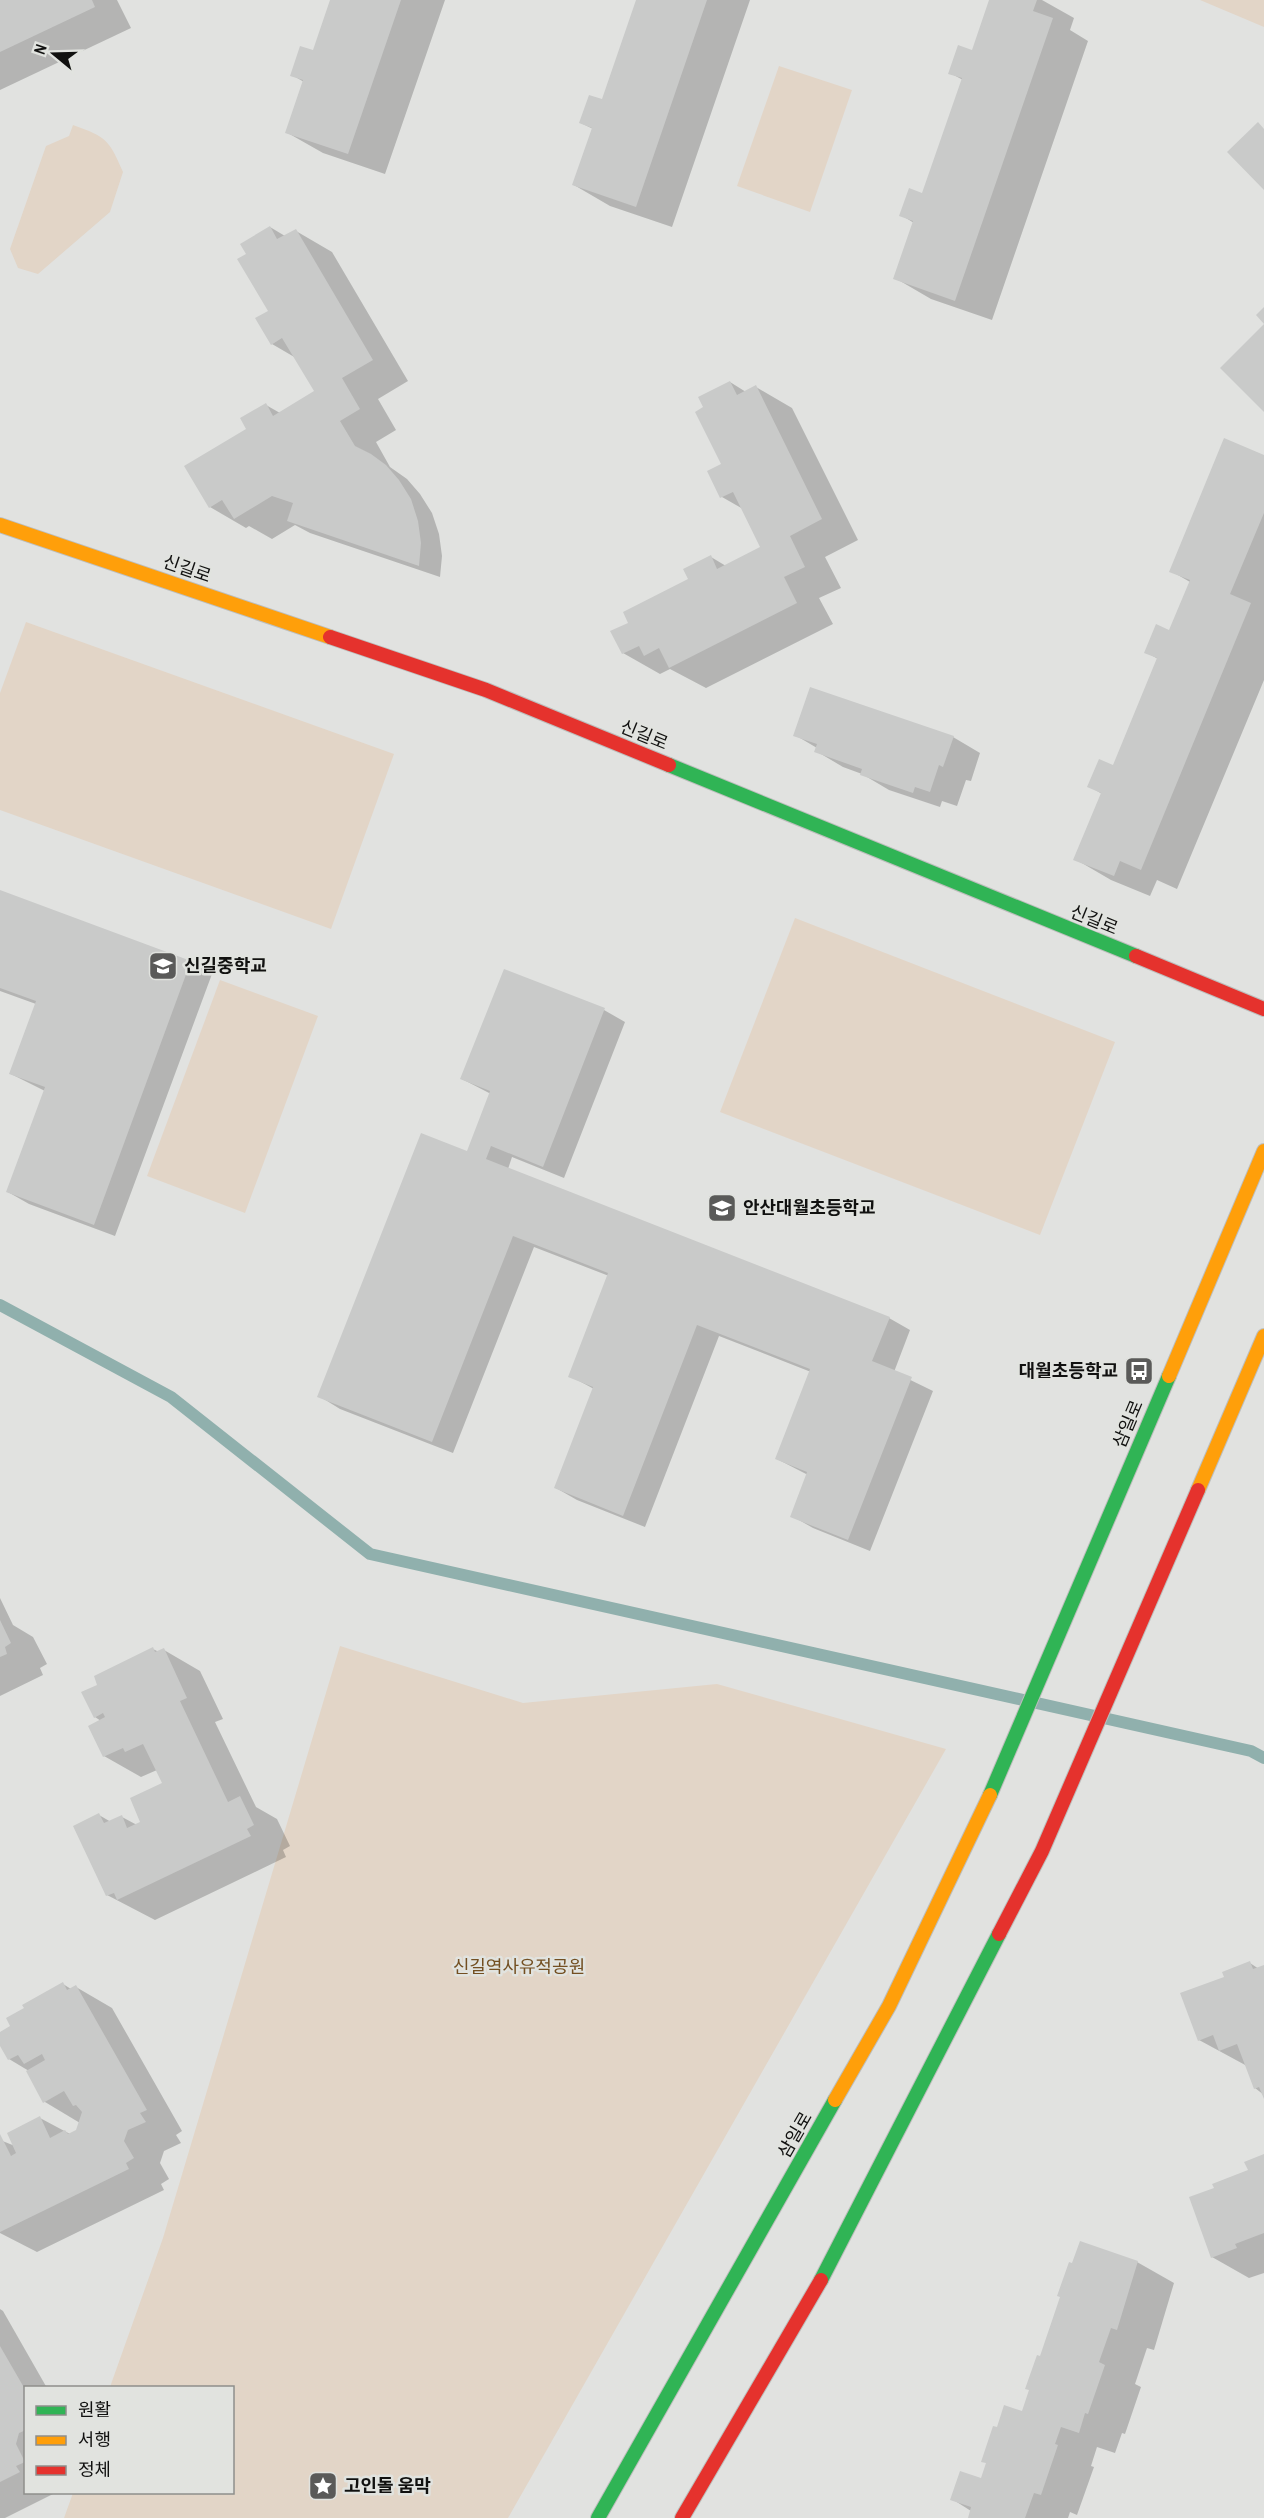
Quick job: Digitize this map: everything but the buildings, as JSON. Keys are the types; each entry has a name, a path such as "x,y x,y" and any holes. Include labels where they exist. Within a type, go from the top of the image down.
{"street":[{"name":"신길로","path":"0,525 486,690 1264,1009"},
{"name":"삼일로","path":"598,2518 889,2006 1007,1760 1264,1151"},
{"path":"682,2518 831,2262 1042,1851 1264,1336"}],"green space":[{"path":"1200,0 1264,0 1264,27"},
{"path":"779,66 852,90 810,212 737,186"},
{"path":"73,125 106,141 123,172 110,212 38,274 18,268 10,249 46,146 69,136"},
{"path":"26,622 394,754 331,929 0,810 0,693"},
{"path":"795,918 1115,1042 1040,1235 720,1112"},
{"path":"220,980 318,1016 245,1213 147,1176"},
{"name":"신길역사유적공원","path":"340,1646 523,1703 717,1684 946,1749 508,2518 64,2518 73,2494 234,2494 234,2386 110,2386 163,2238"}],"waterway":[{"path":"0,1305 171,1397 370,1554 1251,1751 1264,1758"}],"traffic: fast":[{"path":"669,765 1136,956"},
{"path":"990,1795 1169,1376"},
{"path":"821,2280 999,1934"},
{"path":"598,2518 835,2100"}],"traffic: slow":[{"path":"0,525 330,637"},
{"path":"1169,1376 1264,1151"},
{"path":"1198,1490 1264,1336"},
{"path":"835,2100 889,2006 990,1795"}],"traffic: jam":[{"path":"330,637 486,690 669,765"},
{"path":"1136,956 1264,1009"},
{"path":"999,1934 1042,1851 1198,1490"},
{"path":"682,2518 821,2280"}],"place":[{"name":"신길중학교","path":"163,966"},
{"name":"안산대월초등학교","path":"722,1208"},
{"name":"대월초등학교","path":"1139,1371"},
{"name":"고인돌 움막","path":"323,2486"}]}
